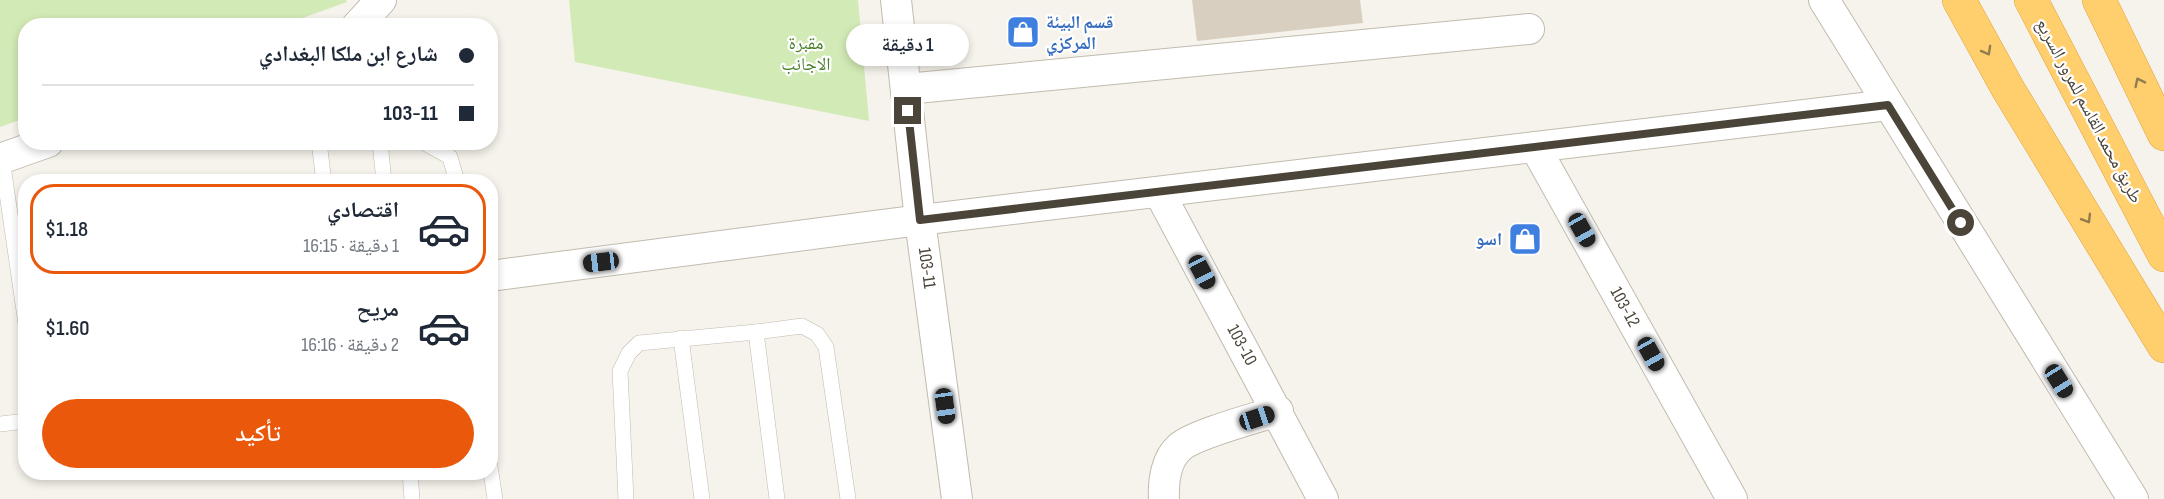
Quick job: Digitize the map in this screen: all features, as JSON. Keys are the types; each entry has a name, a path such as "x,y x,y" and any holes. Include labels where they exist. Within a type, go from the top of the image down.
{"highway":[{"path":"1959,0 2008,89 2164,346"},
{"name":"طريق محمد القاسم للمرور السريع","path":"2031,0 2164,255"},
{"path":"2099,0 2164,135"}],"street":[{"path":"364,18 381,0"},
{"name":"103-11","path":"896,0 920,220 957,499"},
{"path":"1824,0 2133,499"},
{"path":"906,89 1529,29"},
{"path":"498,275 920,220 1888,105"},
{"name":"103-12","path":"1535,147 1732,499"},
{"path":"1,159 26,150"},
{"name":"103-10","path":"1159,192 1323,499"},
{"path":"1164,499 1165,476 1170,460 1180,447 1193,439 1278,411"}],"lane":[{"path":"320,150 323,174"},
{"path":"381,150 383,174"},
{"path":"437,150 450,157 455,174"},
{"path":"1,159 18,271"},
{"path":"626,499 620,371 628,352 639,343 802,326 817,334 826,347 848,499"},
{"path":"756,332 777,499"},
{"path":"681,338 702,499"},
{"path":"0,424 18,423"},
{"path":"411,480 412,499"},
{"path":"492,480 495,499"}],"green space":[{"path":"0,0 346,0 347,2 302,18 18,18 18,121 0,127"},
{"name":"مقبرة الاجانب","path":"569,0 858,0 869,121 575,62"}],"building":[{"path":"1192,0 1360,0 1363,23 1197,41"}],"place":[{"name":"قسم البيئة المركزي","path":"1023,32"},
{"name":"اسو","path":"1525,239"}],"route":[{"path":"908,111 920,220 1888,105 1961,223"}]}
